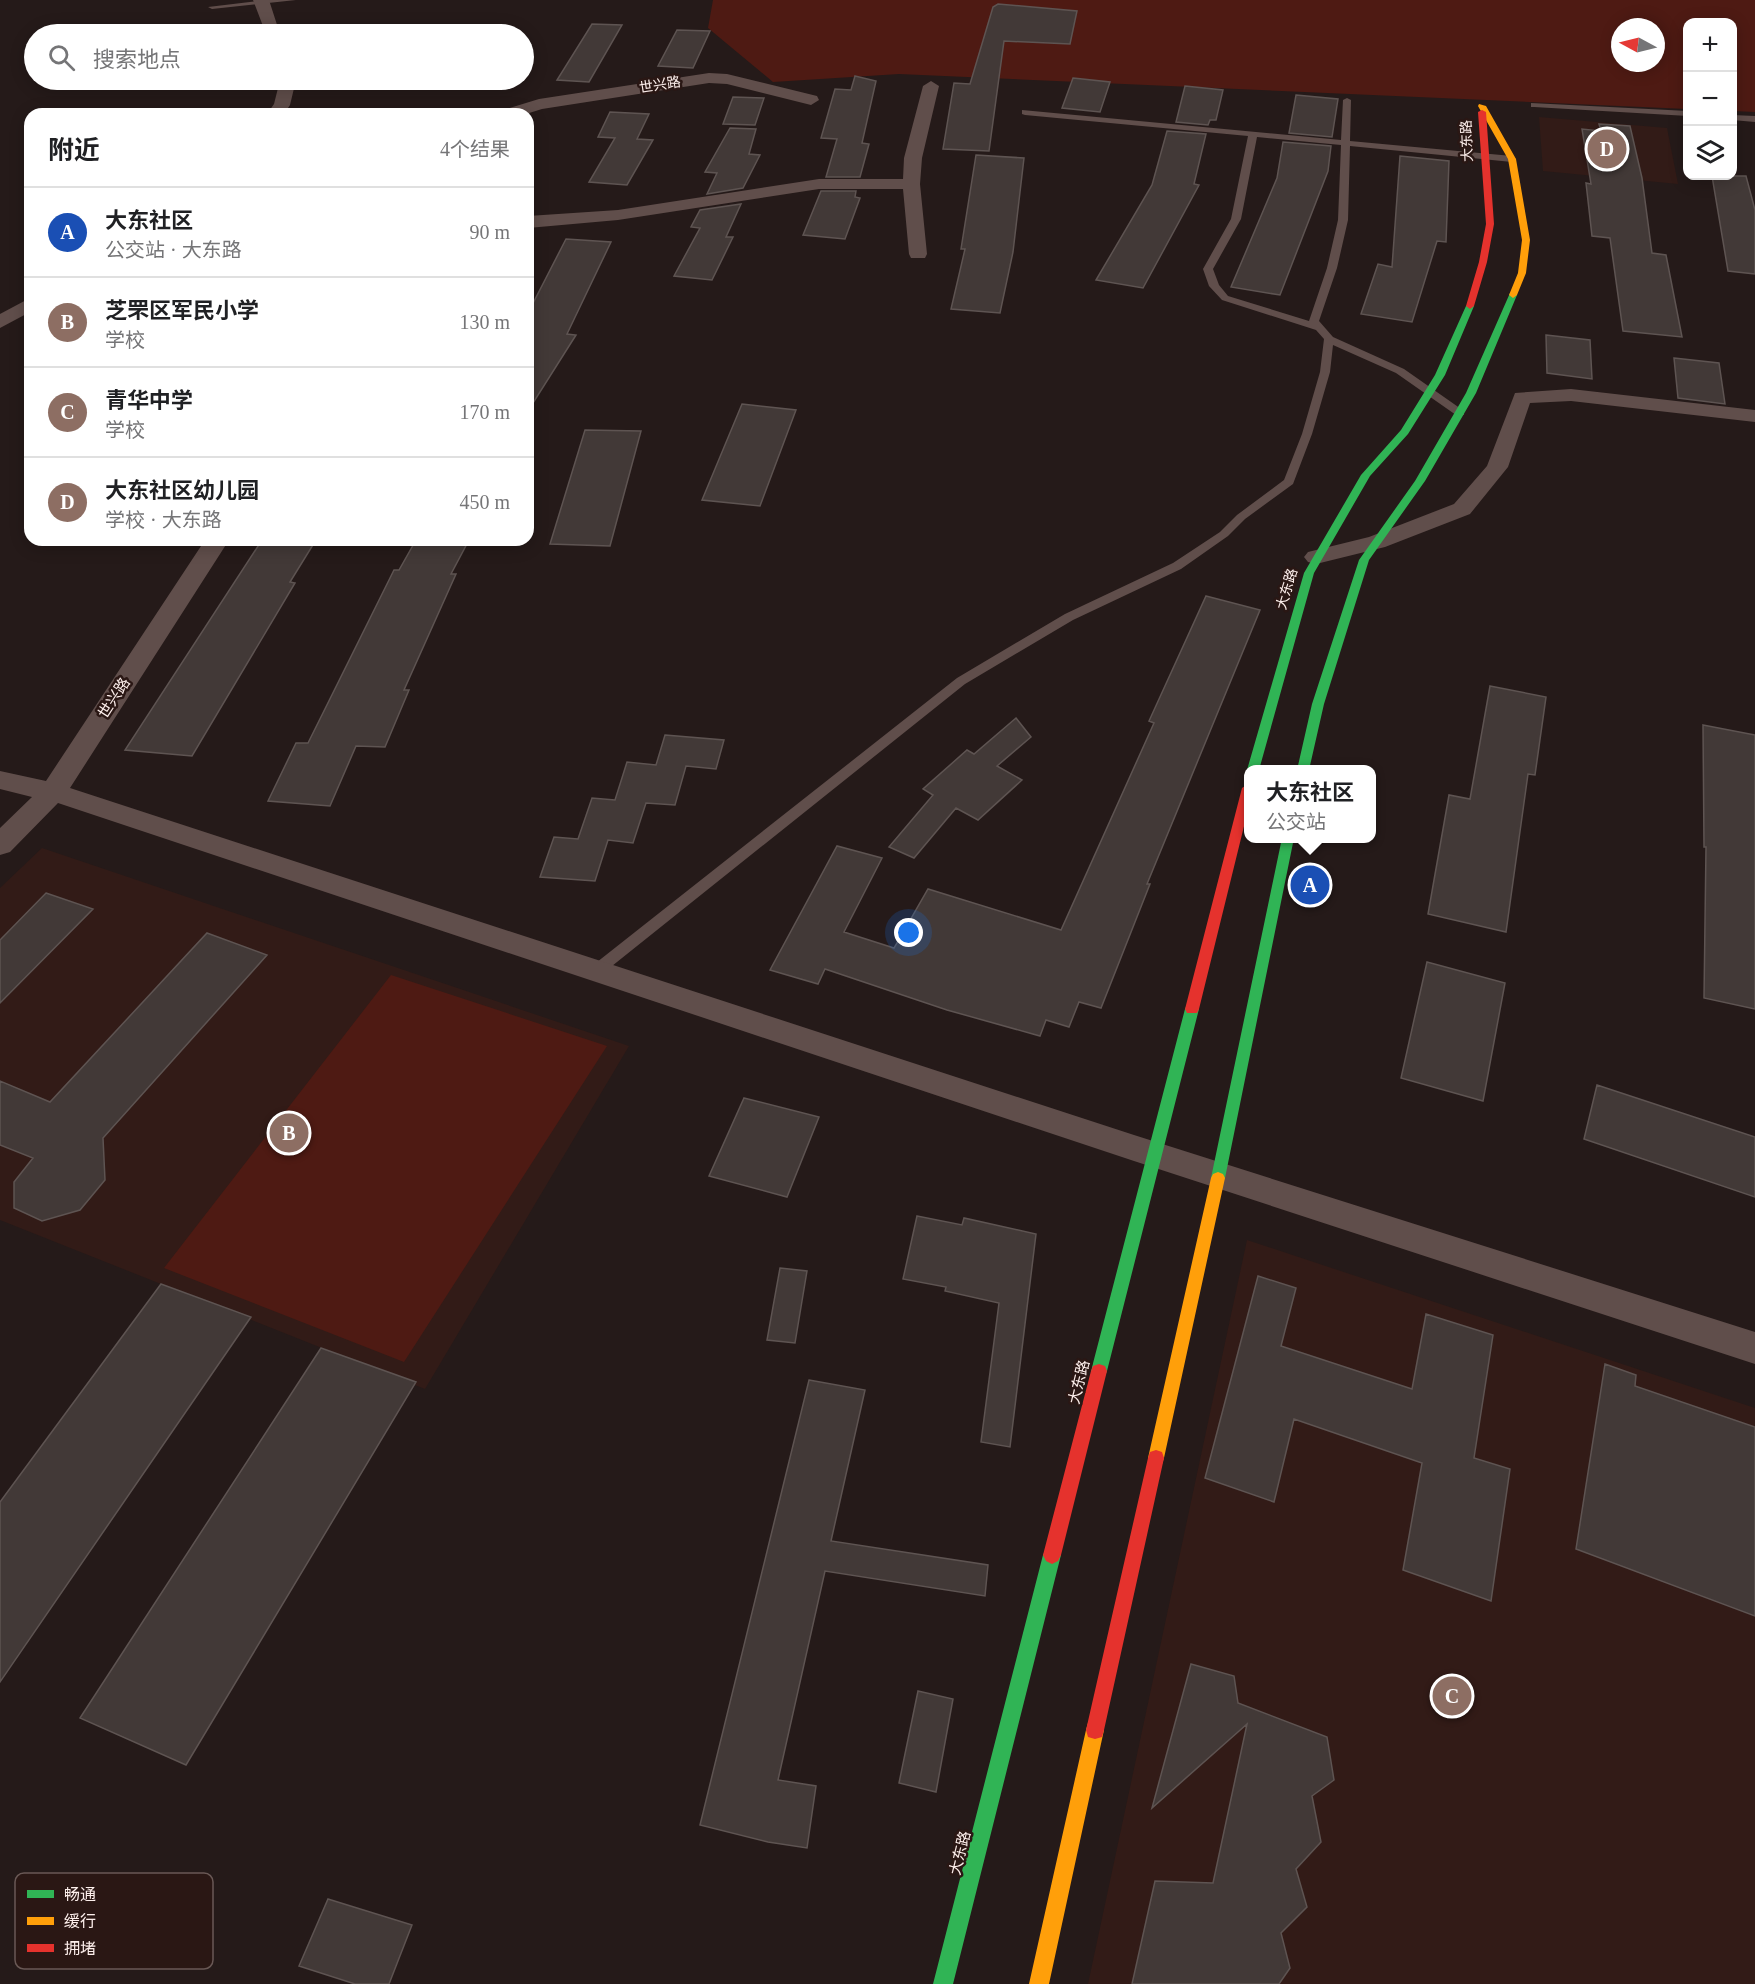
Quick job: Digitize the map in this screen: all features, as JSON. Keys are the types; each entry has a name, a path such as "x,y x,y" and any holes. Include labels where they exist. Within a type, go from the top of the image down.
{"street":[{"path":"261,2 269,24"},
{"name":"世兴路","path":"527,108 539,104 709,78 727,79 811,100"},
{"path":"918,254 911,184 913,158 931,86"},
{"path":"280,108 286,90"},
{"name":"大东路","path":"1254,765 1305,584 1316,557 1366,475 1404,432 1429,393 1440,375 1470,305 1483,262 1490,224 1482,106 1512,159 1526,240 1522,273 1507,312 1460,413 1420,481 1364,560 1318,704 1304,765"},
{"path":"534,222 618,215 819,184 911,184"},
{"path":"0,322 24,308"},
{"path":"1316,557 1377,542 1462,509 1497,467 1522,397 1570,395 1755,416"},
{"name":"世兴路","path":"0,845 53,792 212,546"},
{"path":"0,780 53,792 1755,1348"},
{"name":"大东路","path":"943,1984 1244,804"},
{"path":"1039,1984 1219,1173 1287,843"}],"lane":[{"path":"212,7 292,0"},
{"path":"597,970 961,681 1069,617 1177,566 1224,534 1240,517 1289,482 1307,434 1325,372 1324,333 1314,321 1332,268 1343,220 1347,100"},
{"path":"1534,105 1683,114"},
{"path":"1025,112 1512,159"},
{"path":"1737,117 1755,119"},
{"path":"1252,133 1236,219 1208,269 1214,286 1225,298 1324,333 1401,371 1460,413"}],"shaded area":[{"path":"713,0 1755,0 1755,112 1737,111 1737,18 1683,18 1683,109 899,74 773,82 708,28"},
{"path":"1539,117 1667,128 1678,184 1543,171"},
{"path":"42,848 629,1046 425,1389 0,1220 0,888"},
{"path":"391,975 607,1046 404,1362 164,1268"},
{"path":"1247,1240 1755,1408 1755,1984 1088,1984"}],"building":[{"path":"998,4 1077,11 1070,44 1004,41 989,151 943,149 954,83 970,84 993,7"},
{"path":"592,24 622,25 589,82 557,80"},
{"path":"677,30 710,31 693,68 658,66"},
{"path":"855,76 876,81 862,143 869,144 860,177 826,177 837,139 821,138 835,89 851,90"},
{"path":"1073,78 1110,82 1100,112 1062,108"},
{"path":"1185,86 1223,90 1216,120 1210,120 1208,125 1176,122"},
{"path":"1296,95 1338,99 1332,137 1289,133"},
{"path":"733,97 764,98 755,125 723,124"},
{"path":"610,112 649,114 637,139 653,140 627,185 589,182 615,138 598,137"},
{"path":"1599,124 1630,126 1642,178 1652,253 1666,255 1682,337 1623,331 1610,238 1592,236 1586,183 1591,184 1582,129 1601,131"},
{"path":"730,128 756,129 749,154 760,155 743,188 707,194 717,173 705,172"},
{"path":"1167,131 1206,134 1194,184 1199,185 1143,288 1096,280 1152,185"},
{"path":"1283,142 1331,146 1328,171 1280,295 1231,287 1277,178"},
{"path":"976,155 1024,158 1013,252 1000,313 951,309 965,249 961,249"},
{"path":"1400,156 1449,161 1446,242 1437,241 1412,322 1361,314 1378,264 1392,267"},
{"path":"1737,176 1746,176 1755,210 1755,274 1728,271 1713,180 1737,180"},
{"path":"821,191 856,191 855,197 860,198 845,239 803,235"},
{"path":"741,204 726,237 733,237 712,280 674,276 700,228 691,227 700,210"},
{"path":"566,239 611,242 567,334 576,335 534,402 534,301"},
{"path":"1546,335 1590,340 1592,379 1547,373"},
{"path":"1674,358 1719,363 1725,404 1678,398"},
{"path":"742,404 796,410 760,506 702,500"},
{"path":"585,430 641,431 610,546 550,544"},
{"path":"258,546 312,546 290,582 295,583 192,756 125,750"},
{"path":"413,546 466,546 451,574 456,574 404,690 409,690 385,747 356,746 330,806 268,801 296,743 308,743 394,570 399,570"},
{"path":"1206,596 1260,610 1147,884 1150,884 1101,1008 1079,1002 1069,1027 1046,1020 1040,1036 947,1010 825,969 818,984 770,970 837,846 882,858 844,932 894,948 928,889 1061,930 1154,723 1149,721"},
{"path":"1490,686 1546,697 1535,775 1528,774 1506,932 1428,914 1449,795 1470,799"},
{"path":"1016,718 1031,737 997,766 1022,780 978,820 956,808 914,858 889,847 933,795 923,789 967,750 974,754"},
{"path":"1703,725 1755,735 1755,1009 1704,998 1706,847 1704,847"},
{"path":"665,735 724,740 716,769 686,766 675,805 646,803 633,843 608,840 595,881 540,877 554,837 578,839 592,798 615,800 627,762 656,765"},
{"path":"46,893 93,909 0,1003 0,940"},
{"path":"207,933 267,955 103,1138 105,1180 80,1210 42,1221 14,1208 14,1182 33,1158 0,1145 0,1081 50,1102"},
{"path":"1427,962 1505,983 1483,1101 1401,1078"},
{"path":"1597,1085 1755,1137 1755,1197 1584,1139"},
{"path":"744,1098 819,1117 787,1197 709,1176"},
{"path":"917,1216 962,1225 964,1218 1036,1234 1010,1447 981,1442 999,1303 945,1291 946,1287 903,1279"},
{"path":"780,1268 807,1271 795,1343 767,1340"},
{"path":"1258,1276 1296,1288 1281,1346 1412,1389 1426,1314 1493,1335 1474,1458 1510,1469 1491,1601 1403,1570 1422,1463 1294,1419 1274,1502 1205,1478"},
{"path":"161,1284 251,1317 0,1682 0,1502"},
{"path":"321,1348 416,1382 186,1765 80,1718"},
{"path":"1605,1364 1636,1375 1635,1386 1755,1427 1755,1616 1576,1549"},
{"path":"809,1380 865,1390 831,1541 988,1565 985,1596 825,1571 778,1780 816,1786 807,1848 768,1842 700,1825"},
{"path":"1191,1664 1234,1676 1238,1703 1327,1737 1334,1780 1312,1796 1321,1842 1296,1869 1307,1907 1281,1933 1290,1968 1279,1984 1132,1984 1155,1881 1213,1883 1247,1724 1152,1808"},
{"path":"918,1691 953,1699 936,1792 899,1783"},
{"path":"328,1899 412,1925 389,1984 355,1984 299,1966"}],"traffic: fast":[{"path":"1304,765 1318,704 1364,560 1420,481 1471,393 1513,295"},
{"path":"1254,765 1309,573 1366,475 1405,432 1440,375 1470,306"},
{"path":"1218,1178 1287,843"},
{"path":"1099,1371 1192,1009"},
{"path":"943,1984 1052,1555"}],"traffic: slow":[{"path":"1482,106 1512,159 1526,240 1522,273 1513,295"},
{"path":"1156,1458 1218,1178"},
{"path":"1039,1984 1095,1730"}],"traffic: jam":[{"path":"1470,306 1483,262 1490,224 1482,112"},
{"path":"1192,1009 1244,804"},
{"path":"1052,1555 1099,1371"},
{"path":"1095,1730 1156,1458"}],"place":[{"name":"大东社区幼儿园","path":"1607,149"},
{"name":"大东社区","path":"1310,885"},
{"name":"芝罘区军民小学","path":"289,1133"},
{"name":"青华中学","path":"1452,1696"}]}
